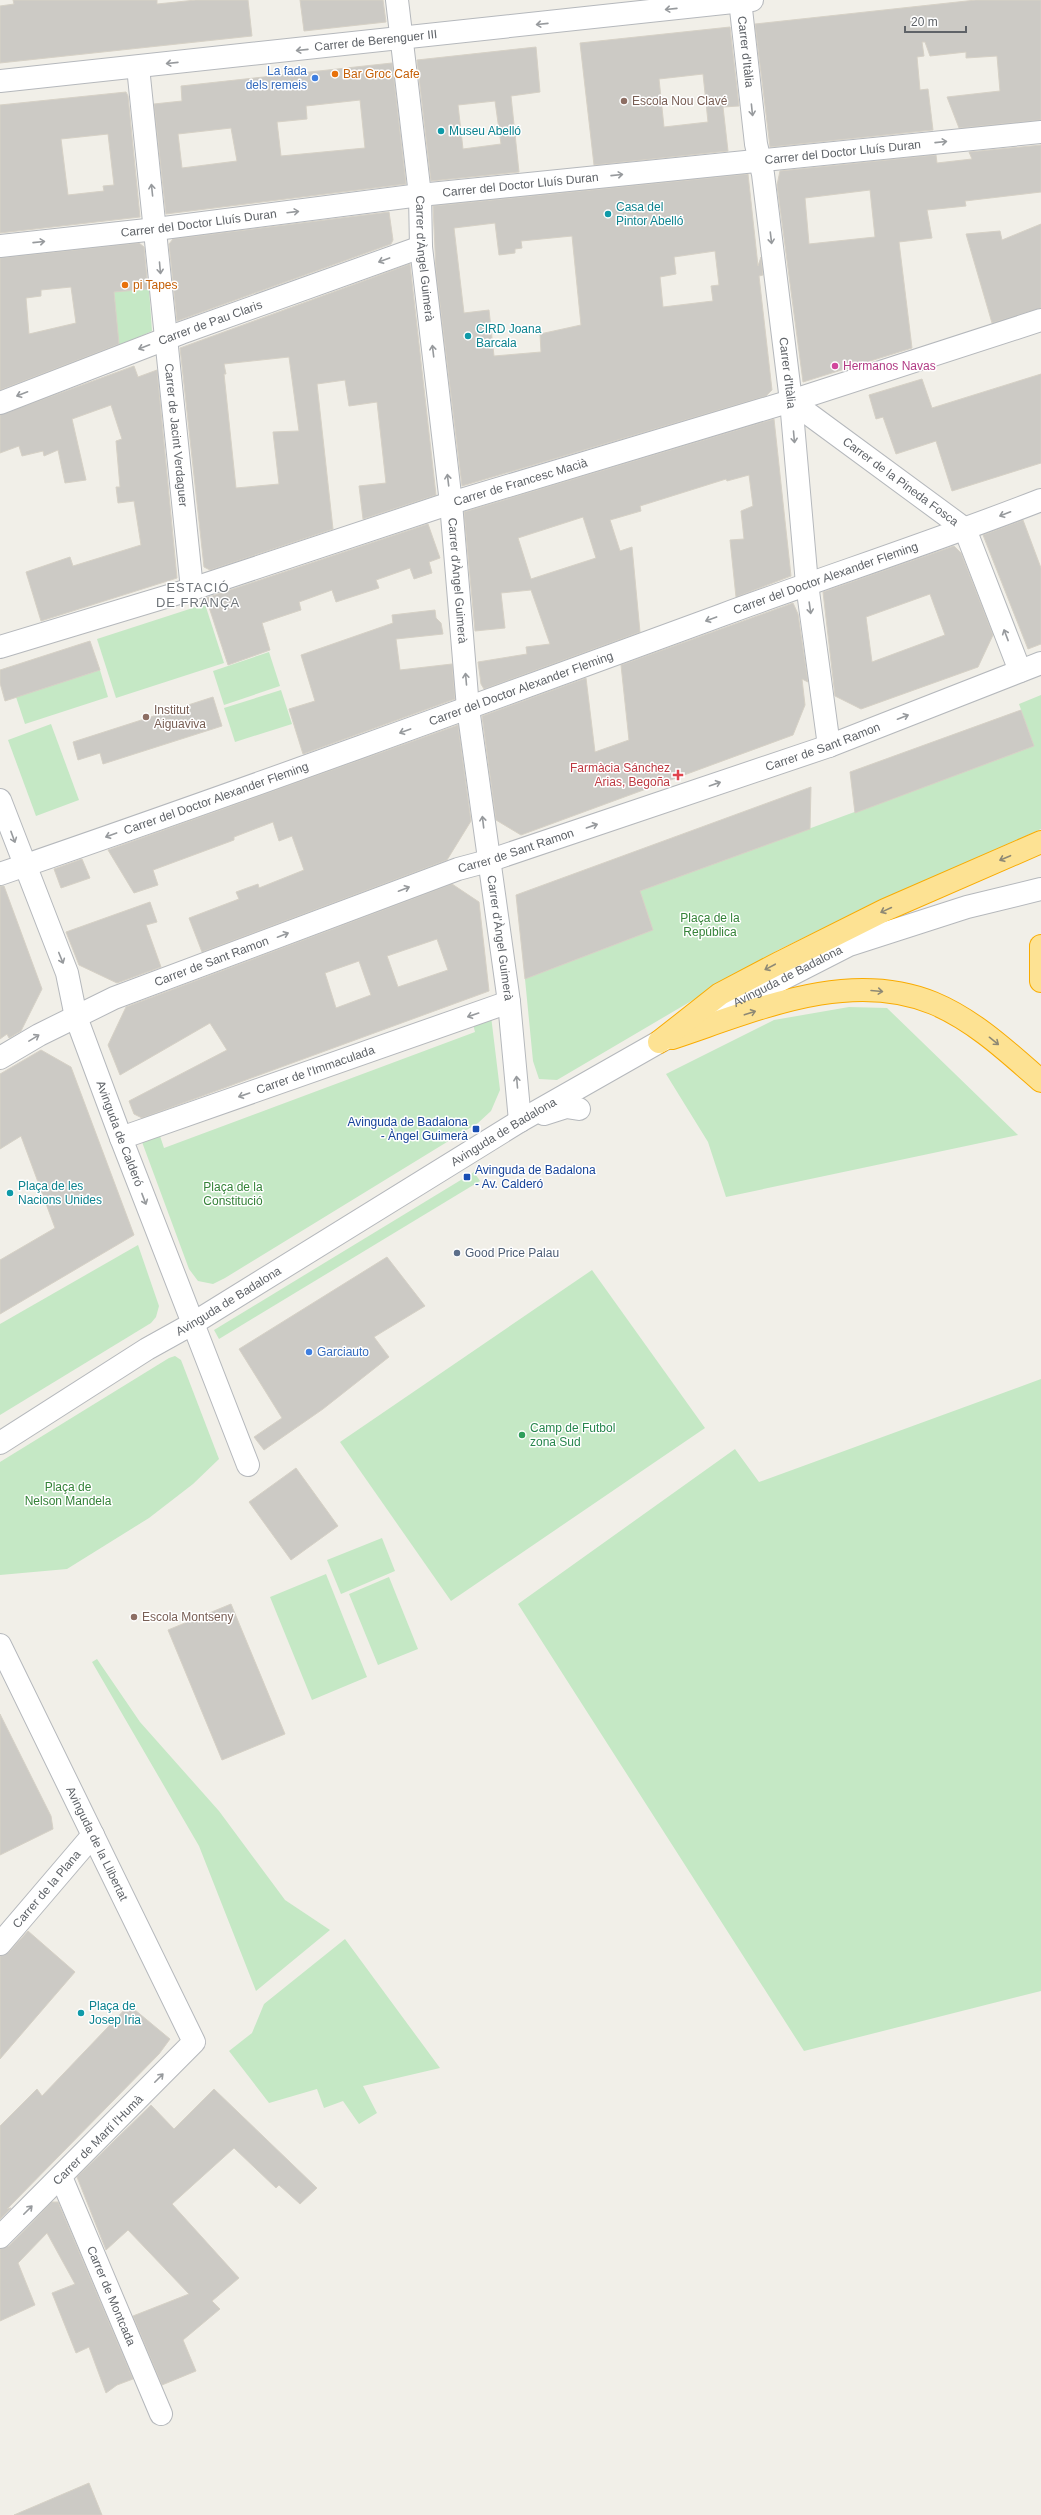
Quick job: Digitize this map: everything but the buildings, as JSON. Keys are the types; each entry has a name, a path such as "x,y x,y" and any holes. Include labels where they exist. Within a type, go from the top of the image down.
{"highway":[{"path":"659,1042 720,994 779,963 885,910 1041,842"},
{"path":"1041,946 1041,981"},
{"path":"659,1042 804,997 847,990 876,990 906,994 927,1001 960,1017 983,1032 1041,1081"}],"street":[{"name":"Carrer d'Àngel Guimerà","path":"397,0 420,195 421,247 451,503 468,708 488,861 509,1002 520,1121"},
{"name":"Carrer de Berenguer III","path":"0,81 402,40 744,0"},
{"name":"Carrer d'Itàlia","path":"744,0 756,144 760,161 791,401 807,584 829,746"},
{"name":"Carrer de Jacint Verdaguer","path":"138,67 156,229 192,589"},
{"name":"Carrer del Doctor Lluís Duran","path":"0,246 156,229 420,195 1041,132"},
{"name":"Carrer de Pau Claris","path":"0,403 167,339 421,247"},
{"name":"Carrer de Francesc Macià","path":"0,647 192,589 451,503 791,401 1041,320"},
{"name":"Carrer de la Pineda Fosca","path":"791,401 965,529 1020,671"},
{"name":"Carrer del Doctor Alexander Fleming","path":"0,874 468,708 807,584 965,529 1041,500"},
{"name":"Carrer de Sant Ramon","path":"0,1058 39,1034 114,998 458,869 488,861 829,746 1041,663"},
{"name":"Avinguda de Calderó","path":"0,800 66,973 76,1017 121,1138 248,1465"},
{"name":"Avinguda de Badalona","path":"0,1443 147,1349 192,1324 520,1121 659,1042 848,945 967,906 1041,889"},
{"name":"Carrer de l'Immaculada","path":"121,1138 509,1002"},
{"path":"520,1121 566,1107 579,1109"},
{"name":"Avinguda de la Llibertat","path":"0,1645 194,2042"},
{"name":"Carrer de la Plana","path":"0,1944 93,1835"},
{"name":"Carrer de Martí l'Humà","path":"0,2237 194,2042"},
{"name":"Carrer de Montcada","path":"61,2177 161,2414"}],"green space":[{"path":"149,289 152,331 119,346 114,292"},
{"path":"205,604 224,663 116,698 97,639"},
{"path":"269,652 280,686 224,705 213,671"},
{"path":"100,670 108,697 25,724 16,697"},
{"path":"281,690 292,724 235,742 224,708"},
{"name":"Plaça de la República","path":"1041,695 1041,829 893,895 778,950 557,1080 539,1079 533,1061 525,979 653,930 640,891 1034,746 1019,704"},
{"path":"51,724 79,800 36,816 8,740"},
{"path":"849,1007 887,1008 1018,1135 726,1197 708,1142 666,1074 774,1020"},
{"name":"Plaça de la Constitució","path":"491,1016 500,1090 491,1111 478,1123 225,1278 213,1284 198,1281 189,1269 142,1142 160,1136 164,1148 475,1032 473,1024"},
{"path":"474,1172 480,1181 219,1339 214,1330"},
{"path":"138,1245 159,1306 156,1317 151,1323 0,1415 0,1324"},
{"name":"Camp de Futbol zona Sud","path":"592,1270 705,1428 451,1601 340,1442"},
{"name":"Plaça de Nelson Mandela","path":"175,1356 181,1360 219,1459 193,1484 149,1518 67,1569 0,1575 0,1462 169,1358"},
{"path":"1041,1379 1041,1991 804,2051 518,1604 735,1449 759,1482"},
{"path":"382,1538 395,1571 341,1594 327,1560"},
{"path":"326,1574 367,1677 312,1700 270,1597"},
{"path":"389,1577 418,1649 378,1665 349,1594"},
{"path":"97,1659 140,1722 219,1811 285,1900 330,1930 256,1991 199,1846 92,1662"},
{"path":"345,1939 440,2068 363,2086 377,2113 359,2124 343,2101 324,2108 317,2089 269,2103 229,2051 252,2033 264,2004"}],"place":[{"name":"Bar Groc Cafe","path":"335,74"},
{"name":"La fada dels remeis","path":"315,78"},
{"name":"Escola Nou Clavé","path":"624,101"},
{"name":"Museu Abelló","path":"441,131"},
{"name":"Casa del Pintor Abelló","path":"608,214"},
{"name":"pi Tapes","path":"125,285"},
{"name":"CIRD Joana Barcala","path":"468,336"},
{"name":"Hermanos Navas","path":"835,366"},
{"name":"Institut Aiguaviva","path":"146,717"},
{"name":"Farmàcia Sánchez Arias, Begoña","path":"678,775"},
{"name":"Avinguda de Badalona - Àngel Guimerà","path":"476,1129"},
{"name":"Avinguda de Badalona - Av. Calderó","path":"467,1177"},
{"name":"Plaça de les Nacions Unides","path":"10,1193"},
{"name":"Good Price Palau","path":"457,1253"},
{"name":"Garciauto","path":"309,1352"},
{"name":"Camp de Futbol zona Sud","path":"522,1435"},
{"name":"Escola Montseny","path":"134,1617"},
{"name":"Plaça de Josep Iria","path":"81,2013"}],"district":[{"name":"ESTACIÓ DE FRANÇA","path":"198,594"}]}
